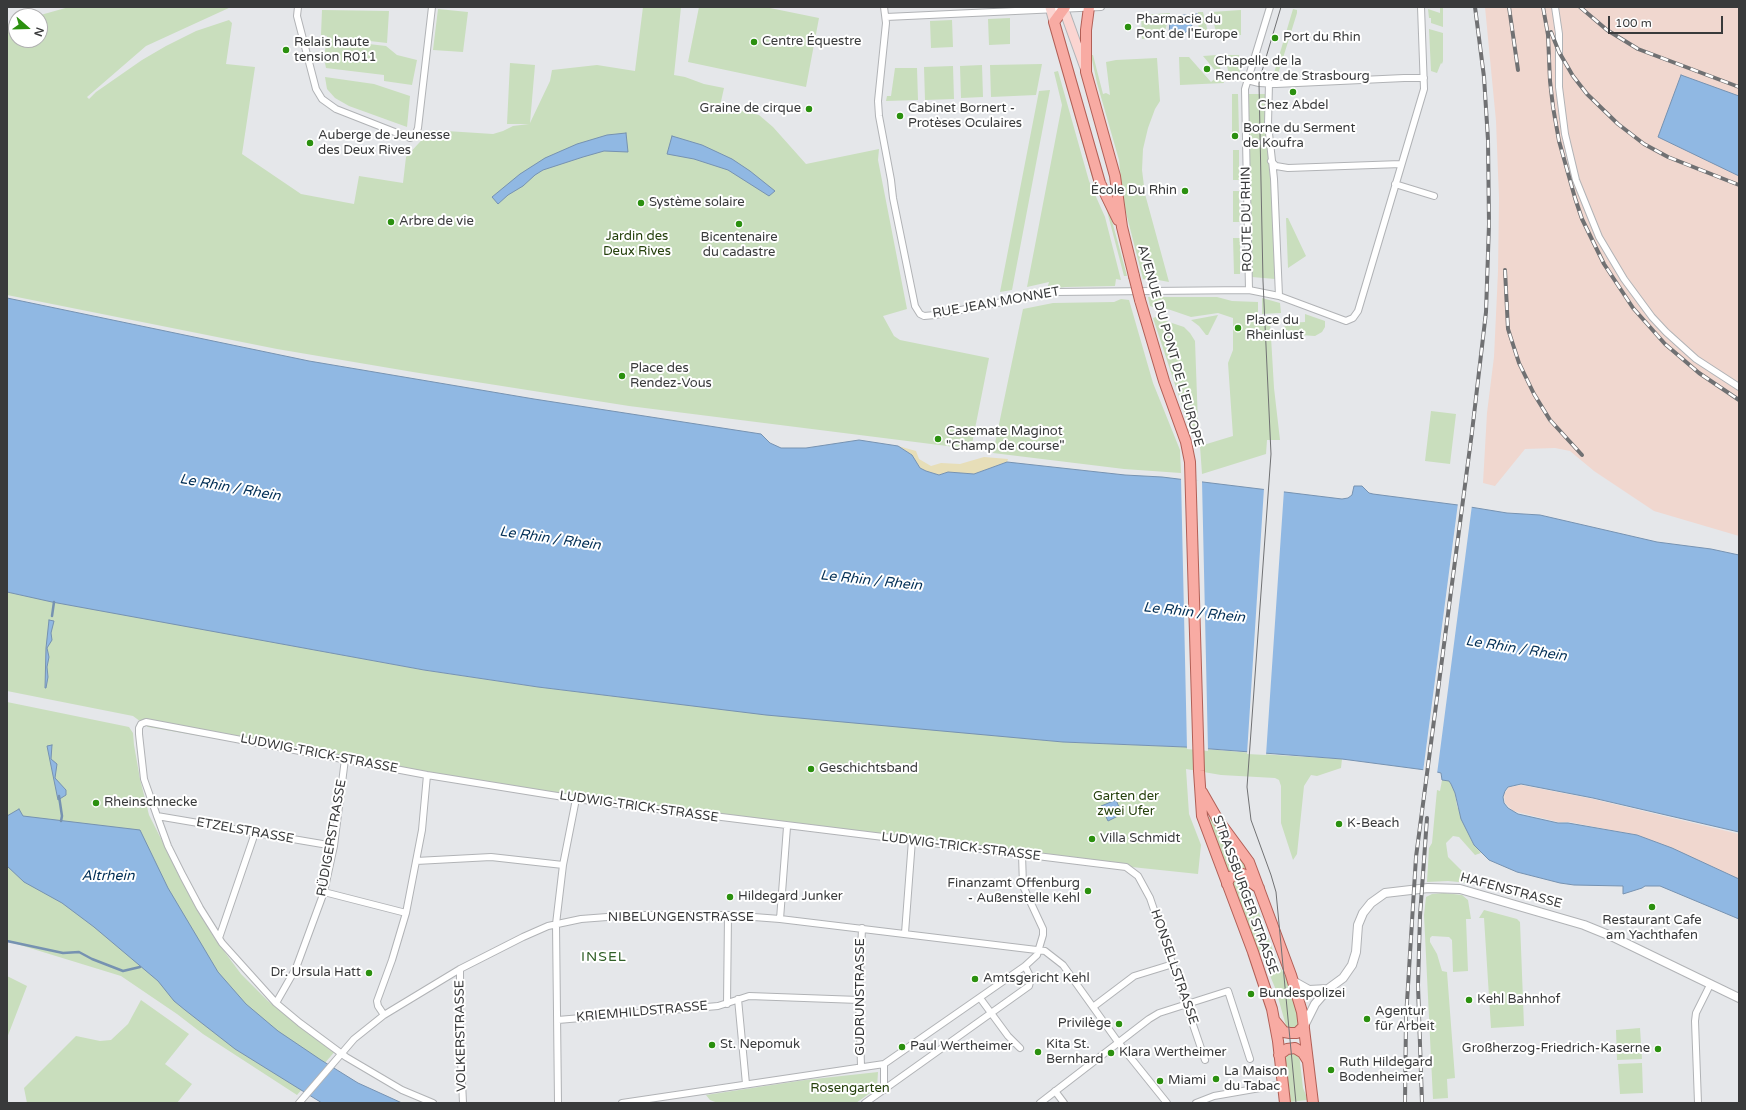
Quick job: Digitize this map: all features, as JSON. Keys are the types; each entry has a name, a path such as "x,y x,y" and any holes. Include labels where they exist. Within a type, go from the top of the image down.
{"main road":[{"name":"AVENUE DU PONT DE L'EUROPE","path":"1089,7 1086,30 1086,72 1116,176 1122,227 1140,300 1164,380 1186,442 1190,473 1195,617"},
{"name":"AVENUE DU PONT DE L'EUROPE","path":"1051,8 1097,176 1122,227"},
{"path":"1054,22 1064,8"},
{"path":"1064,8 1086,72"},
{"name":"STRASSBURGER STRASSE","path":"1195,617 1202,816 1267,992 1274,1020 1285,1103"},
{"name":"STRASSBURGER STRASSE","path":"1201,790 1218,820 1249,862 1293,981 1300,1003 1304,1026 1313,1103"},
{"path":"1227,884 1230,877 1240,873 1245,875 1249,881 1259,888"},
{"path":"1274,1020 1284,1032 1297,1033 1304,1026"},
{"path":"1279,1055 1287,1049 1295,1048 1303,1053 1308,1061"}],"street":[{"path":"298,7 297,16 316,89 319,95 327,104 336,109 410,138 414,137 417,131 432,7"},
{"path":"884,7 886,17 1051,8 1101,7"},
{"name":"ROUTE DU RHIN","path":"1249,290 1245,89 1270,7"},
{"path":"1421,7 1424,89 1395,184 1434,196"},
{"path":"1555,7 1558,34 1560,95 1565,134 1576,180 1599,237 1624,279 1666,332 1696,359 1739,387"},
{"name":"RUE JEAN MONNET","path":"886,17 878,101 879,116 913,300 917,311 924,316 1054,292 1073,290 1249,290 1279,296 1346,321 1353,318 1358,311 1395,184"},
{"path":"1247,80 1260,83 1269,83 1424,78"},
{"name":"ROUTE DU RHIN","path":"1269,83 1268,124 1274,179 1279,296"},
{"path":"1271,161 1276,166 1288,168 1401,164"},
{"name":"LUDWIG-TRICK-STRASSE","path":"156,816 144,779 139,734 141,724 146,722 427,775 576,800 787,827 912,840 1113,865 1126,867 1138,876"},
{"name":"RÜDIGERSTRASSE","path":"276,1002 296,968 324,892 334,846 345,759"},
{"path":"384,1015 378,1006 377,1001 392,960 406,913 422,830 427,775"},
{"path":"558,1103 556,924 563,865 576,800"},
{"path":"156,816 183,876 218,938 276,1002 341,1053 402,1090 433,1103"},
{"name":"ETZELSTRASSE","path":"156,816 334,846"},
{"path":"780,919 787,827"},
{"path":"218,938 255,833"},
{"path":"904,933 912,840"},
{"path":"622,1103 861,1066 884,1064 1025,966 1037,955 1040,950 1043,929 1023,886 1022,854"},
{"path":"416,861 491,857 563,865"},
{"name":"HONSELLSTRASSE","path":"1138,876 1150,898 1205,1060"},
{"name":"HAFENSTRASSE","path":"1304,1026 1312,1008 1328,989 1343,978 1352,965 1356,952 1358,925 1363,913 1371,903 1385,894 1392,892 1438,888 1460,889 1584,925 1611,936 1739,998"},
{"path":"324,892 406,913"},
{"name":"NIBELUNGENSTRASSE","path":"299,1103 354,1039 384,1015 460,969 523,936 556,924 633,915 728,915 862,928 1040,950"},
{"path":"727,1004 728,915"},
{"name":"GUDRUNSTRASSE","path":"861,1066 859,1000 862,928"},
{"path":"1040,950 1052,956 1063,965 1118,1042 1167,1103"},
{"path":"1092,1007 1134,976 1172,964"},
{"path":"865,1103 1029,986 1031,978 1025,966"},
{"name":"VOLKERSTRASSE","path":"460,969 460,1039 463,1103"},
{"path":"1293,981 1309,990 1328,989"},
{"path":"1698,1103 1694,1021 1710,984"},
{"path":"1040,1103 1118,1042 1159,1013 1228,991 1250,1059"},
{"name":"KRIEMHILDSTRASSE","path":"558,1020 727,1004 749,996 859,1000"},
{"path":"980,998 1008,1036 1020,1048"},
{"path":"738,999 746,1084"},
{"path":"884,1064 884,1090"},
{"path":"1196,1103 1214,1096 1283,1084"},
{"path":"1055,1091 1064,1103"}],"shaded area":[{"path":"1485,7 1739,7 1739,536 1654,511 1594,471 1570,451 1555,448 1525,449 1495,486 1483,483 1487,413 1494,357 1498,272 1499,198 1496,121"},
{"path":"1521,785 1593,799 1739,834 1739,879 1637,835 1569,822 1558,822 1513,811 1505,803 1504,794 1509,787"}],"green space":[{"name":"Jardin des Deux Rives","path":"69,7 231,7 146,46 87,97 89,99 96,92 142,60 166,46 196,31 229,20 232,23 226,64 255,67 242,154 301,194 354,204 359,176 403,183 406,157 431,130 493,134 513,126 529,124 507,124 510,63 535,65 530,123 550,81 552,70 597,65 635,71 643,7 681,7 674,75 724,88 720,106 759,115 773,127 806,164 879,149 878,160 907,309 883,316 894,336 900,340 989,358 971,449 629,406 413,372 277,349 7,295 7,24 8,48 48,48 48,13"},
{"name":"Centre Équestre","path":"699,7 765,7 819,18 806,87 688,62"},
{"path":"1440,7 1443,7 1443,27 1431,23 1431,18 1429,18 1428,9 1440,13"},
{"path":"438,9 468,12 463,52 433,50"},
{"path":"1293,9 1297,10 1297,13 1278,74 1274,73"},
{"path":"322,10 389,11 387,43 335,37 334,40 386,46 397,55 417,60 412,85 384,81 384,75 326,68 324,58 327,36 321,35"},
{"path":"1241,10 1241,35 1217,36 1211,12"},
{"path":"1198,12 1203,12 1209,36 1199,37"},
{"path":"1170,13 1163,38 1142,39 1141,15"},
{"path":"1010,18 1010,44 989,45 988,19"},
{"path":"952,20 953,47 931,48 930,21"},
{"path":"1429,29 1443,33 1443,61 1437,73 1431,71"},
{"path":"1091,55 1093,55 1103,94 1106,93 1110,95 1106,62 1116,60 1157,58 1160,101 1155,109 1148,128 1143,149 1142,170 1145,194 1169,282 1143,279 1123,201 1119,160 1097,83"},
{"path":"1217,55 1224,83 1180,85 1179,57 1189,57 1211,82 1219,75 1203,56"},
{"path":"1224,55 1239,55 1240,78 1230,78"},
{"path":"1058,56 1060,56 1109,210 1127,276 1124,276 1107,211 1092,177"},
{"path":"1042,64 1036,95 991,97 990,65"},
{"path":"982,65 983,97 961,98 960,66"},
{"path":"953,66 954,99 925,100 924,67"},
{"path":"895,68 917,68 918,100 886,101 887,96 891,96"},
{"path":"1058,71 1089,181 1105,217 1121,280 1116,279 1115,286 1047,289 1049,282 1027,287 1062,105 1054,72"},
{"path":"325,77 374,84 410,96 407,127 349,106 335,98 327,89"},
{"path":"1050,90 1012,290 1000,292 1039,91"},
{"path":"1232,94 1238,94 1239,133 1232,133"},
{"path":"1248,94 1267,94 1267,140 1255,140 1248,147"},
{"path":"1254,145 1267,145 1271,179 1275,279 1252,277 1252,260 1249,236 1249,151"},
{"path":"1233,150 1239,150 1239,180 1233,180"},
{"path":"1233,191 1239,191 1240,222 1233,222"},
{"path":"1286,218 1288,218 1306,256 1288,268"},
{"path":"1233,238 1240,238 1240,274 1234,274"},
{"path":"1148,297 1217,297 1232,301 1258,302 1258,320 1270,320 1274,388 1280,440 1267,440 1266,454 1202,474 1200,446 1233,436 1228,363 1233,350 1233,318 1218,313 1191,317 1156,305 1156,308 1150,306"},
{"path":"1262,298 1280,303 1281,313 1262,314"},
{"path":"1121,299 1129,300 1153,383 1180,450 1181,473 1124,469 993,453 1023,309 1053,303 1114,302"},
{"path":"1305,314 1325,321 1325,327 1322,332 1315,336 1285,334 1284,319 1287,319 1287,323 1305,322"},
{"path":"1218,315 1208,335 1206,335 1199,326 1191,320"},
{"path":"1159,316 1160,319 1184,327 1195,341 1198,424 1196,432 1192,436 1153,318"},
{"path":"1431,411 1456,414 1450,464 1425,461"},
{"name":"Garten der zwei Ufer","path":"7,592 423,670 538,687 648,700 1063,742 1185,747 1342,759 1341,768 1317,776 1311,775 1304,786 1297,854 1293,860 1281,823 1281,786 1279,780 1275,778 1221,775 1186,769 1189,814 1201,845 1198,874 980,851 783,826 432,776 148,727 133,716 7,691"},
{"path":"7,702 129,727 133,733 140,779 149,815 196,908 215,939 241,974 268,1001 298,1025 337,1049 297,1095 203,1034 177,1014 121,976 7,941"},
{"path":"1442,780 1449,781 1451,784 1455,793 1457,806 1474,845 1481,853 1475,855 1459,837 1453,836 1446,843 1448,857 1469,878 1469,883 1448,881 1427,882 1429,848 1432,843 1437,790 1440,791"},
{"path":"1211,818 1235,848 1247,870 1237,868 1228,873 1208,820"},
{"path":"1241,877 1248,883 1278,964 1290,983 1300,1024 1298,1028 1288,1028 1286,1026 1276,990 1261,954 1255,946 1232,885 1237,878"},
{"path":"1444,893 1462,895 1468,900 1471,919 1466,919 1468,971 1453,972 1452,940 1449,937 1432,936 1430,938 1430,942 1437,954 1442,971 1447,972 1455,1078 1447,1079 1448,1098 1433,1099 1424,915 1426,897 1432,894"},
{"path":"1484,910 1517,919 1520,922 1524,1026 1491,1028 1484,918 1479,918"},
{"path":"7,976 27,986 7,1038"},
{"path":"141,1000 189,1034 165,1064 192,1084 177,1103 27,1103 24,1088 76,1036 100,1041 111,1040 128,1024"},
{"path":"1640,1028 1642,1059 1617,1060 1616,1030"},
{"path":"1288,1052 1299,1054 1303,1088 1308,1100 1289,1102 1285,1059"},
{"path":"1642,1063 1643,1093 1620,1094 1618,1064"},
{"name":"Rosengarten","path":"878,1072 877,1088 856,1103 718,1103 710,1100 706,1095 805,1080"}],"sand":[{"path":"898,446 916,451 919,459 931,466 941,463 960,464 984,457 1008,459 1007,462 974,474 948,472 939,475 920,468 912,455"}],"water":[{"path":"1197,14 1195,22 1185,33 1169,35 1170,20 1172,16"},
{"path":"1681,75 1739,96 1739,176 1658,137"},
{"path":"626,133 628,152 604,151 543,170 498,204 492,197 520,174 545,158 577,144 607,135"},
{"path":"672,136 702,145 732,159 775,191 769,196 728,170 694,159 667,154"},
{"name":"Le Rhin / Rhein","path":"7,298 309,361 534,399 761,434 770,443 781,448 806,448 859,440 898,446 912,455 920,468 939,475 948,472 974,474 1007,462 1125,475 1162,477 1342,499 1348,498 1352,495 1354,486 1362,486 1369,493 1373,494 1507,513 1540,515 1657,542 1711,549 1739,555 1739,832 1593,798 1521,784 1508,787 1503,797 1504,803 1508,808 1518,814 1558,823 1568,823 1637,835 1672,848 1739,879 1739,919 1660,886 1645,886 1623,894 1623,886 1574,885 1560,883 1517,872 1489,860 1474,845 1461,819 1455,793 1451,784 1449,781 1442,780 1441,773 1433,771 1342,759 1185,747 1063,742 766,715 538,687 424,670 52,602 7,592"},
{"path":"49,620 54,621 51,633 52,640 47,648 49,657 47,667 48,677 45,688 46,648"},
{"path":"52,745 51,759 57,764 55,778 66,790 66,795 58,800 47,746"},
{"path":"1116,800 1122,814 1108,821 1101,806"},
{"name":"Altrhein","path":"19,809 23,816 140,830 168,888 218,972 246,1004 278,1031 321,1060 358,1083 402,1103 322,1103 235,1049 174,1001 158,981 94,927 62,903 24,882 7,866 7,816"}],"pier":[{"path":"1181,478 1202,481 1208,751 1187,749"},
{"path":"1264,488 1284,490 1266,755 1247,754"},
{"path":"1458,503 1472,505 1437,774 1423,772"}],"waterway":[{"path":"52,616 54,602"},
{"path":"59,796 62,816 61,821"},
{"path":"7,941 63,953 79,952 92,959 123,971 140,967"}],"tram line":[{"path":"1281,7 1259,83 1263,281 1271,454 1247,787 1251,820 1276,892 1296,1103"}],"railway":[{"path":"1405,1103 1406,1018 1416,857 1472,432 1486,312 1489,224 1488,140 1484,77 1475,7"},
{"path":"1509,7 1518,70"},
{"path":"1543,7 1548,35 1553,107 1559,141 1582,219 1604,264 1633,308 1665,344 1699,373 1739,400"},
{"path":"1580,7 1607,30 1638,49 1739,87"},
{"path":"1551,32 1559,52 1573,76 1587,94 1618,124 1644,144 1668,157 1739,185"},
{"path":"1505,270 1508,329 1519,363 1534,394 1550,420 1582,455"},
{"path":"1422,1103 1418,985 1420,916 1427,818"}],"place":[{"name":"Pharmacie du Pont de l'Europe","path":"1128,27"},
{"name":"Port du Rhin","path":"1275,38"},
{"name":"Centre Équestre","path":"754,42"},
{"name":"Relais haute tension R011","path":"286,50"},
{"name":"Chapelle de la Rencontre de Strasbourg","path":"1207,69"},
{"name":"Chez Abdel","path":"1293,92"},
{"name":"Graine de cirque","path":"809,109"},
{"name":"Cabinet Bornert - Protèses Oculaires","path":"900,116"},
{"name":"Borne du Serment de Koufra","path":"1235,136"},
{"name":"Auberge de Jeunesse des Deux Rives","path":"310,143"},
{"name":"École Du Rhin","path":"1185,191"},
{"name":"Système solaire","path":"641,203"},
{"name":"Arbre de vie","path":"391,222"},
{"name":"Bicentenaire du cadastre","path":"739,224"},
{"name":"Place du Rheinlust","path":"1238,328"},
{"name":"Place des Rendez-Vous","path":"622,376"},
{"name":"Casemate Maginot \"Champ de course\"","path":"938,439"},
{"name":"Geschichtsband","path":"811,769"},
{"name":"Rheinschnecke","path":"96,803"},
{"name":"K-Beach","path":"1339,824"},
{"name":"Villa Schmidt","path":"1092,839"},
{"name":"Finanzamt Offenburg - Außenstelle Kehl","path":"1088,891"},
{"name":"Hildegard Junker","path":"730,897"},
{"name":"Restaurant Cafe am Yachthafen","path":"1652,907"},
{"name":"Dr. Ursula Hatt","path":"369,973"},
{"name":"Amtsgericht Kehl","path":"975,979"},
{"name":"Bundespolizei","path":"1251,994"},
{"name":"Kehl Bahnhof","path":"1469,1000"},
{"name":"Agentur für Arbeit","path":"1367,1019"},
{"name":"Privilège","path":"1119,1024"},
{"name":"St. Nepomuk","path":"712,1045"},
{"name":"Paul Wertheimer","path":"902,1047"},
{"name":"Großherzog-Friedrich-Kaserne","path":"1658,1049"},
{"name":"Kita St. Bernhard","path":"1038,1052"},
{"name":"Klara Wertheimer","path":"1111,1053"},
{"name":"Ruth Hildegard Bodenheimer","path":"1331,1070"},
{"name":"La Maison du Tabac","path":"1216,1079"},
{"name":"Miami","path":"1160,1081"}],"district":[{"name":"INSEL","path":"604,957"}]}
